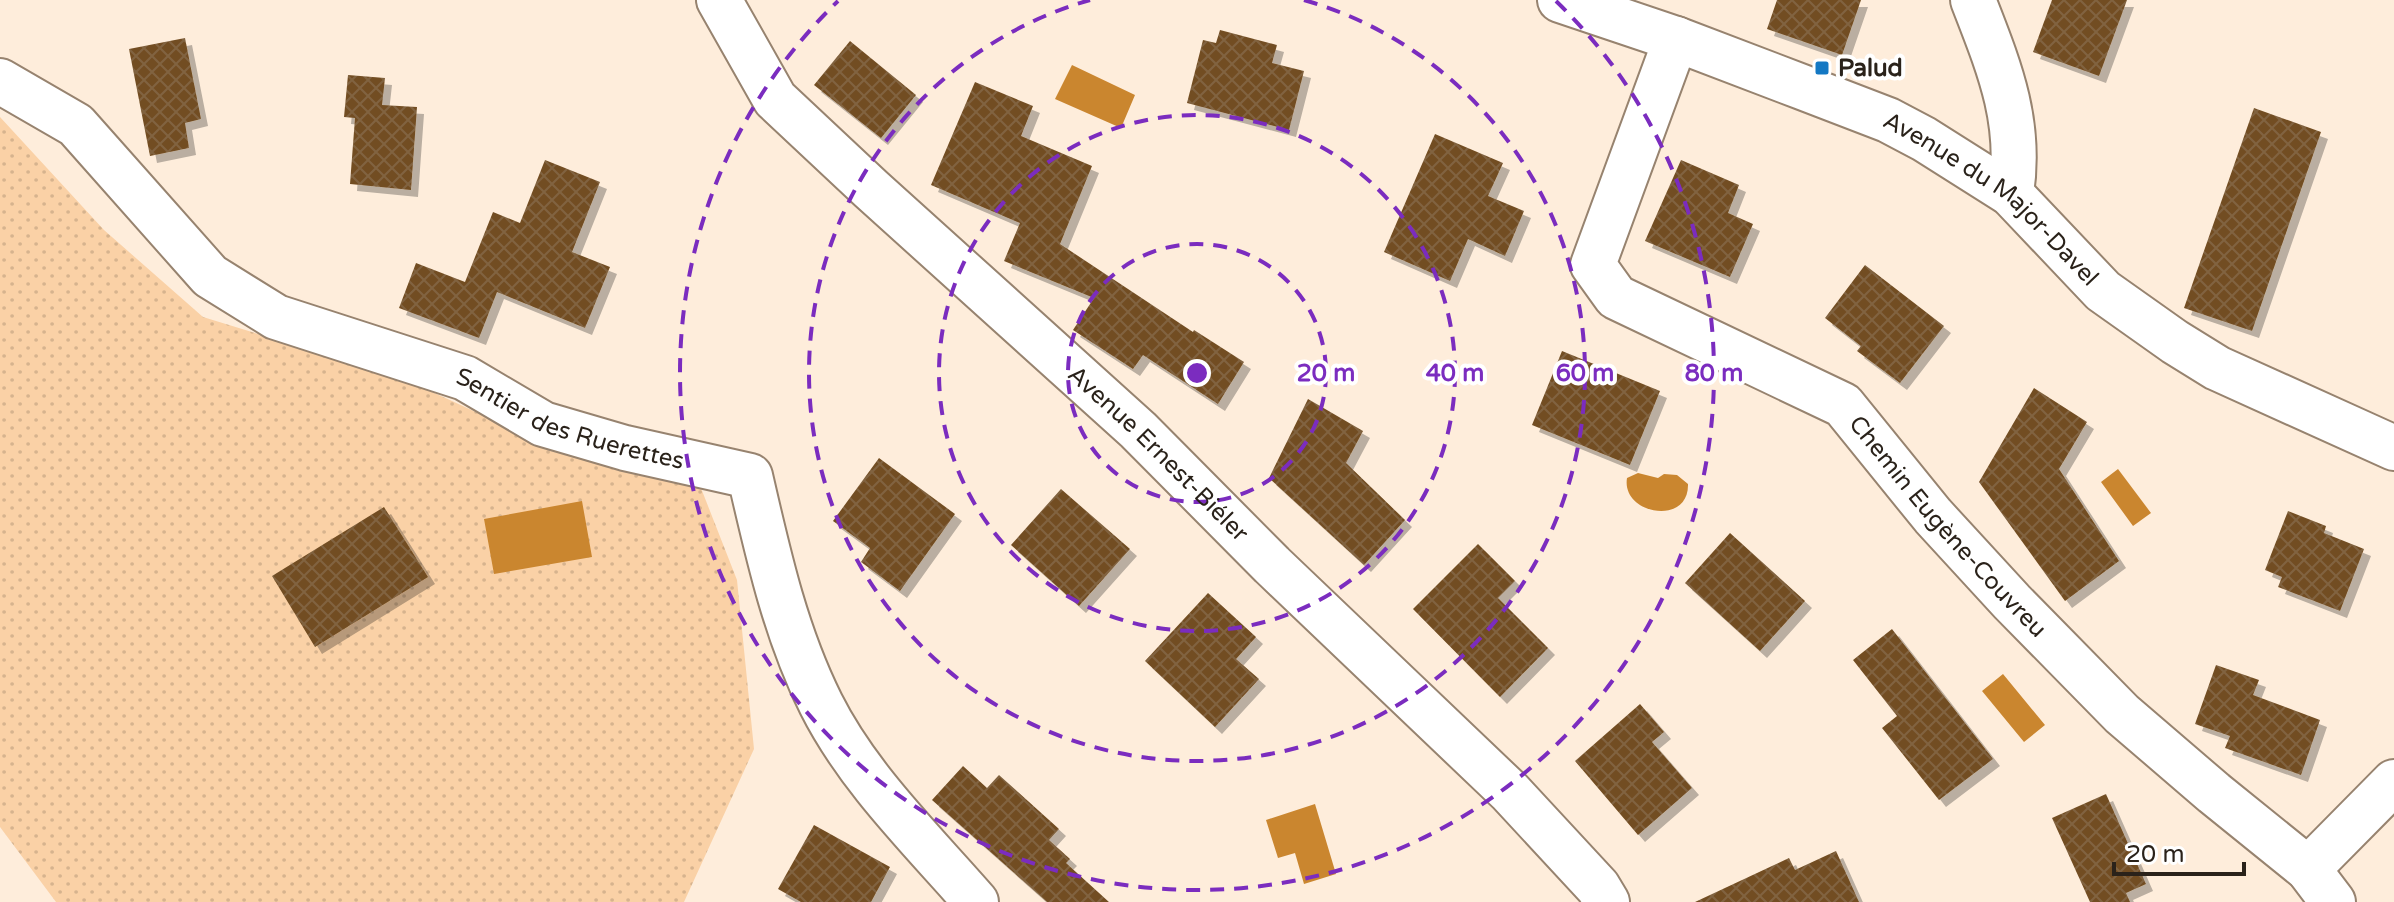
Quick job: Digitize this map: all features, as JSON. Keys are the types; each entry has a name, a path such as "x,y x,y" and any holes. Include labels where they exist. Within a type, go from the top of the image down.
{"street":[{"name":"Avenue Ernest-Biéler","path":"719,0 775,99 1138,430 1272,565 1510,792 1598,887 1607,902"},
{"name":"Avenue du Major-Davel","path":"1560,0 1676,39 1888,120 1924,139 2011,194 2103,291 2175,342 2217,368 2394,448"},
{"path":"1973,0 2004,79 2016,160 2011,194"},
{"name":"Chemin Eugène-Couvreu","path":"1676,39 1593,265 1616,297 1843,405 1933,516 2122,714 2321,886 2394,782"},
{"name":"Sentier des Ruerettes","path":"0,81 76,125 210,276 276,317 465,378 543,424 625,448 750,476 779,599 821,705 862,770 976,902"}],"shaded area":[{"path":"1072,65 1135,95 1121,128 1055,99"},
{"path":"0,117 104,230 203,317 402,378 515,430 699,483 737,580 754,749 684,902 56,902 0,827"},
{"path":"2118,469 2151,513 2133,526 2101,482"},
{"path":"1638,473 1658,478 1664,474 1677,475 1688,484 1685,498 1678,506 1668,510 1656,511 1644,507 1634,500 1628,490 1627,478"},
{"path":"582,501 592,557 494,574 484,519"},
{"path":"2003,674 2045,725 2024,742 1982,691"},
{"path":"1315,804 1336,874 1304,884 1295,853 1278,858 1266,820"}],"building":[{"path":"1777,0 1861,0 1842,55 1767,29"},
{"path":"2052,0 2127,0 2099,76 2033,52"},
{"path":"1220,30 1277,45 1272,63 1304,71 1289,130 1187,103 1203,40 1216,43"},
{"path":"185,38 201,119 185,123 189,148 150,156 129,49"},
{"path":"850,41 916,95 881,138 814,85"},
{"path":"348,75 385,78 382,105 417,107 411,190 350,184 355,118 344,117"},
{"path":"975,82 1033,106 1021,136 1092,166 1060,244 1244,362 1218,404 1143,355 1133,369 1073,330 1094,298 1004,261 1020,223 931,185"},
{"path":"2254,108 2321,132 2252,331 2184,308"},
{"path":"1435,134 1503,163 1488,196 1524,211 1505,256 1468,239 1450,281 1384,252"},
{"path":"545,160 600,182 572,252 610,267 585,328 497,292 479,338 399,308 416,263 465,282 493,212 520,223"},
{"path":"1681,160 1739,185 1728,213 1753,224 1730,277 1645,241"},
{"path":"1865,265 1944,326 1900,383 1857,351 1861,346 1825,318"},
{"path":"1562,351 1660,391 1630,465 1532,425"},
{"path":"2034,388 2087,422 2059,469 2119,561 2065,601 1979,482"},
{"path":"1308,399 1363,431 1346,463 1405,520 1364,565 1269,478"},
{"path":"879,458 955,514 900,591 861,562 870,548 833,521"},
{"path":"1061,489 1130,549 1079,606 1011,545"},
{"path":"384,507 428,577 315,647 272,576"},
{"path":"2288,511 2326,526 2324,533 2364,549 2340,611 2278,587 2282,577 2265,570"},
{"path":"1730,533 1805,601 1760,651 1685,583"},
{"path":"1478,544 1515,581 1498,598 1548,648 1500,697 1413,609"},
{"path":"1208,593 1256,637 1236,659 1259,679 1215,727 1145,661"},
{"path":"1892,629 1993,759 1939,800 1882,728 1897,716 1853,660"},
{"path":"2216,665 2259,680 2253,695 2320,720 2301,775 2225,748 2230,736 2195,724"},
{"path":"1640,704 1664,732 1652,742 1692,788 1638,835 1575,761"},
{"path":"963,766 987,788 999,775 1059,829 1049,840 1070,859 1066,863 1109,902 1047,902 932,800"},
{"path":"2106,794 2146,884 2126,893 2130,902 2090,902 2052,818"},
{"path":"814,825 890,867 871,902 801,902 778,889"},
{"path":"1836,851 1859,902 1695,902 1789,858 1795,870"}],"place":[{"name":"Palud","path":"1822,68"}]}
